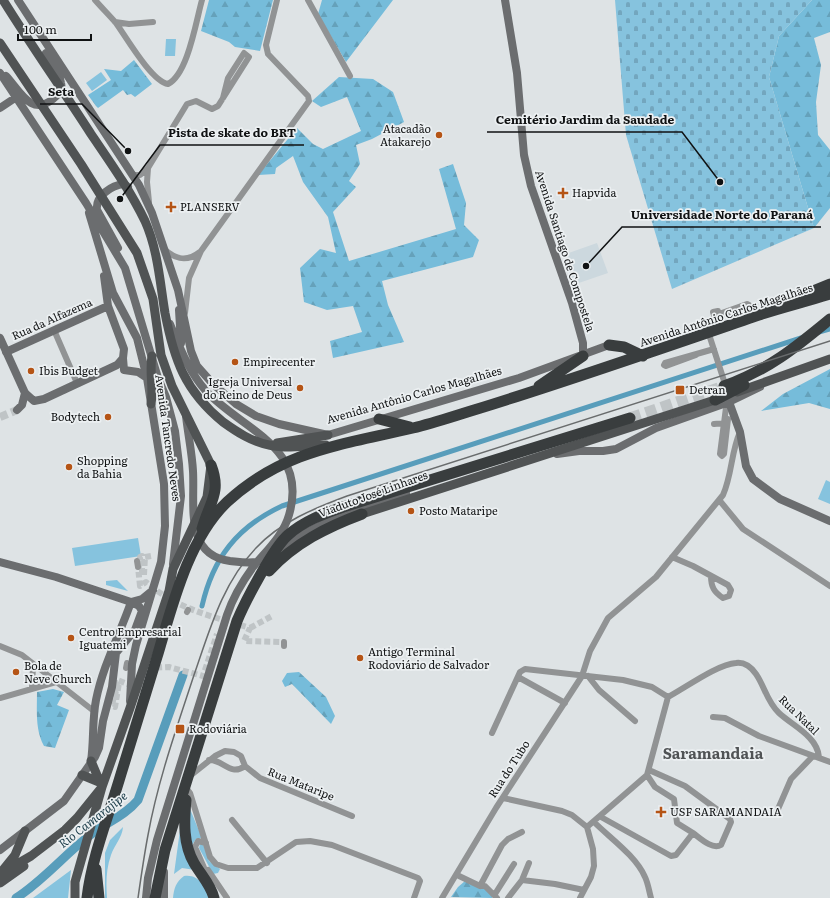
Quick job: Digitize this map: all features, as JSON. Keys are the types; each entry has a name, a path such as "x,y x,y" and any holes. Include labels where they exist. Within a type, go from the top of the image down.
{"highway":[{"path":"756,316 803,294 830,284"},
{"name":"Avenida Antônio Carlos Magalhães","path":"333,445 414,428 643,356 756,316 830,294"},
{"path":"715,400 752,381 830,319"},
{"path":"609,345 624,347 643,356"},
{"path":"525,394 587,354"},
{"path":"723,381 755,374 778,361"},
{"path":"155,898 165,850 231,637 241,611 278,546 287,536 298,527 331,511 630,418"},
{"path":"379,419 414,428"},
{"path":"87,898 90,876 177,592 205,530 224,505 250,483 288,461 333,445"},
{"path":"197,546 204,521 216,492 216,477 211,465"},
{"path":"250,595 278,562 297,546 331,527 362,514"},
{"path":"187,783 184,816 186,838 199,864 216,892"},
{"path":"97,857 99,898"}],"main road":[{"name":"Avenida Antônio Carlos Magalhães","path":"2,0 127,189 145,222 159,275 165,312 175,353 185,379 193,392 208,408 232,428 258,442 288,447 333,445"},
{"name":"Avenida Antônio Carlos Magalhães","path":"18,0 43,40 79,91 132,175 149,205 156,222 162,247 178,290 191,351 197,366 227,397 249,412 266,420 291,428 328,435 519,378 609,345"},
{"name":"Avenida Santiago de Compostela","path":"505,0 517,73 527,169 572,303 587,354"},
{"path":"0,72 32,104 40,106 50,101 60,91 61,82 45,50 43,40"},
{"path":"0,43 128,237 143,266 153,299 161,355 172,386 211,465 207,497 173,569"},
{"path":"0,72 86,203 125,268"},
{"path":"0,108 16,98"},
{"path":"151,404 153,393 150,366 152,356 125,268 113,236 96,205 100,196 118,185 124,184 156,222"},
{"name":"Avenida Tancredo Neves","path":"86,203 101,257 114,293 137,338 151,404 164,484 165,512 162,562 136,645 132,664 130,708"},
{"name":"Rua da Alfazema","path":"101,257 108,306 124,349 122,358"},
{"path":"178,290 180,337 183,355"},
{"name":"Rua da Alfazema","path":"6,352 108,306"},
{"name":"Avenida Antônio Carlos Magalhães","path":"146,898 152,859 227,615 240,585 282,530 291,506 292,488 285,462 271,442 231,412 201,385 183,355 165,312"},
{"name":"Rua da Alfazema","path":"0,338 25,393"},
{"name":"Avenida Tancredo Neves","path":"0,874 48,844 77,818 101,785 130,708 168,591 173,569 180,496 179,464 173,423 152,356"},
{"path":"122,358 124,370 140,373 146,378"},
{"path":"25,393 34,400 39,401 113,367 122,358"},
{"path":"362,514 546,456 715,400 830,359"},
{"path":"546,456 579,451 603,451 616,449 656,428 729,402 785,374"},
{"path":"17,410 24,402 25,393"},
{"path":"729,402 740,432 746,466 753,479 780,499 830,521"},
{"name":"Viaduto José Linhares","path":"186,415 193,468 196,534 203,548 220,560 238,562 256,562 265,560 301,534 335,518 466,473 478,465"},
{"path":"173,423 191,457"},
{"path":"270,445 278,442 328,435"},
{"path":"466,473 478,478"},
{"path":"0,562 56,577 131,602 139,606 141,609 141,615 135,630 116,652 112,687 96,758 91,761 73,790 64,800 26,831 14,845 10,863 0,874"},
{"path":"131,602 142,599 154,590"},
{"path":"75,898 75,882 101,785 91,761 96,700 110,650 122,629 131,602"},
{"path":"95,712 106,711"},
{"path":"82,775 101,785"},
{"path":"0,883 27,865 48,844"},
{"path":"0,850 14,845"},
{"path":"164,898 165,850"}],"street":[{"path":"95,0 115,22 153,73 160,81 168,84 177,77 184,65 202,0"},
{"path":"184,315 188,278 201,251 309,101 308,96 268,54 266,45 277,0"},
{"path":"308,0 350,76"},
{"path":"115,22 129,24 153,22"},
{"path":"132,175 140,175 148,168 187,104 196,101 212,109 215,108 223,98 249,57 244,53 228,78 223,98"},
{"path":"148,168 147,182 149,205"},
{"path":"162,247 171,254 182,259 191,257 201,251"},
{"path":"714,424 727,421 728,391 723,381 705,322 717,314"},
{"path":"54,330 77,383"},
{"path":"696,355 666,366 664,365 665,363 714,349"},
{"name":"Rua do Tubo","path":"442,898 503,798 582,676 590,651 608,618 649,583 720,500 727,487 734,447 740,432"},
{"path":"720,500 743,529 793,560 830,586"},
{"path":"672,557 688,564 711,576 730,587 731,593 729,596 723,598 714,591 711,583 711,576"},
{"path":"0,646 22,655 95,712"},
{"name":"Rua Natal","path":"668,697 729,664 740,663 751,668 775,709 811,739 817,748 816,756"},
{"path":"32,688 33,665"},
{"path":"492,733 520,672 525,669 589,678 613,679 644,685 657,690 668,697 648,773 601,817 587,828"},
{"path":"585,669 589,678 599,690 634,721"},
{"path":"518,677 565,703"},
{"path":"0,698 56,682"},
{"path":"79,700 87,702 96,700"},
{"path":"713,717 725,718 759,736 830,762"},
{"name":"Rua Mataripe","path":"187,783 209,760 220,753 229,751 241,756 245,766 260,778 352,816"},
{"path":"778,809 791,779 816,756"},
{"path":"209,760 217,761 233,770 241,769 245,766"},
{"path":"648,773 685,786 731,820 721,845 718,847 708,844 677,823 675,819 676,803 674,799 655,787 648,773"},
{"path":"187,783 212,860 221,866 249,869 257,868 267,863 296,842 310,841 332,845 418,878 420,881 414,898"},
{"path":"503,798 562,810 572,815 587,828 593,849 594,866 591,877 580,898"},
{"path":"601,817 671,856 676,855 692,833"},
{"path":"232,820 267,863"},
{"path":"594,822 614,839 642,870 651,898"},
{"path":"480,886 502,845 508,839 522,832"},
{"path":"206,843 200,841 195,844 199,864 207,874 216,892 227,898"},
{"path":"508,898 522,880 529,863"},
{"path":"457,875 480,886 485,886 496,896 514,864"},
{"path":"207,874 216,892"},
{"path":"522,880 584,890"}],"shaded area":[{"path":"597,243 608,273 573,285 563,255"}],"green space":[{"path":"209,0 273,0 260,51 235,47 229,42 201,31"},
{"path":"322,0 393,0 346,62 318,14"},
{"path":"615,0 812,0 779,36 769,77 814,228 672,289 626,135"},
{"path":"812,0 830,0 830,32 814,38 821,65 816,102 818,135 830,150 830,208 814,228 769,77 779,36"},
{"path":"166,39 176,39 175,56 165,56"},
{"path":"134,60 152,84 135,97 131,94 127,95 123,90 98,108 88,95 111,80 104,69 121,71"},
{"path":"101,72 107,80 92,91 86,83"},
{"path":"339,77 373,79 393,92 404,122 372,139 356,145 360,164 349,181 356,187 333,212 349,261 456,229 439,169 453,164 466,203 464,225 479,240 473,257 382,281 388,305 404,342 333,358 330,341 362,332 353,306 327,310 304,302 300,268 320,249 336,253 328,217 303,182 293,156 276,168 275,174 258,175 297,128 313,144 323,149 361,131 347,97 321,107 312,101"},
{"path":"830,369 830,409 809,403 761,411 783,394"},
{"path":"826,480 830,482 830,504 818,499"},
{"path":"138,538 141,556 75,566 72,548"},
{"path":"117,580 128,591 106,585 106,581"},
{"path":"299,672 326,697 335,716 331,724 292,684 285,687 282,681 287,673"},
{"path":"53,689 64,692 57,705 69,710 55,748 44,746 39,733 37,713 37,692"},
{"path":"190,809 202,838 196,839 192,845 188,826"},
{"path":"123,827 109,860 106,887 107,898 105,898 105,853 110,840"},
{"path":"180,830 195,870 182,868 174,874"},
{"path":"200,844 203,844 209,861 220,869 218,873 213,874 199,848"},
{"path":"71,870 68,898 33,898"},
{"path":"184,876 194,877 197,879 203,885 210,898 173,898 176,886"},
{"path":"465,881 485,887 492,894 492,898 451,897 458,887"}],"waterway":[{"path":"819,332 830,329"},
{"path":"202,606 213,573 229,546 252,524 266,514 282,506 801,338"},
{"name":"Rio Camarajipe","path":"16,898 35,884 95,831 127,811 138,800 183,675"}],"tunnel":[{"path":"630,418 724,386"},
{"path":"0,417 17,410"},
{"path":"151,556 145,557 144,575 142,575 142,556 140,557 138,567 140,586 146,582 170,599 195,611 250,628 244,641 284,642"},
{"path":"250,628 272,616"},
{"path":"202,679 217,634"},
{"path":"115,697 117,683 119,683 115,707 112,706 117,680 141,689 148,668 169,667 203,676"}],"railway":[{"path":"138,898 152,814 162,774 212,624 218,608 234,577 244,562 265,539 298,517 347,496 830,341"}],"place":[{"name":"Atacadão Atakarejo","path":"439,135"},
{"name":"Seta","path":"128,151"},
{"name":"Cemitério Jardim da Saudade","path":"720,182"},
{"name":"Hapvida","path":"563,193"},
{"name":"Pista de skate do BRT","path":"120,199"},
{"name":"PLANSERV","path":"171,207"},
{"name":"Universidade Norte do Paraná","path":"586,266"},
{"name":"Empirecenter","path":"235,362"},
{"name":"Ibis Budget","path":"31,371"},
{"name":"Igreja Universal do Reino de Deus","path":"300,388"},
{"name":"Detran","path":"680,390"},
{"name":"Bodytech","path":"108,417"},
{"name":"Shopping da Bahia","path":"69,467"},
{"name":"Posto Mataripe","path":"411,511"},
{"name":"Centro Empresarial Iguatemi","path":"71,638"},
{"name":"Antigo Terminal Rodoviário de Salvador","path":"360,658"},
{"name":"Bola de Neve Church","path":"16,672"},
{"name":"Rodoviária","path":"180,729"},
{"name":"USF SARAMANDAIA","path":"661,812"}],"district":[{"name":"Saramandaia","path":"713,754"}]}
